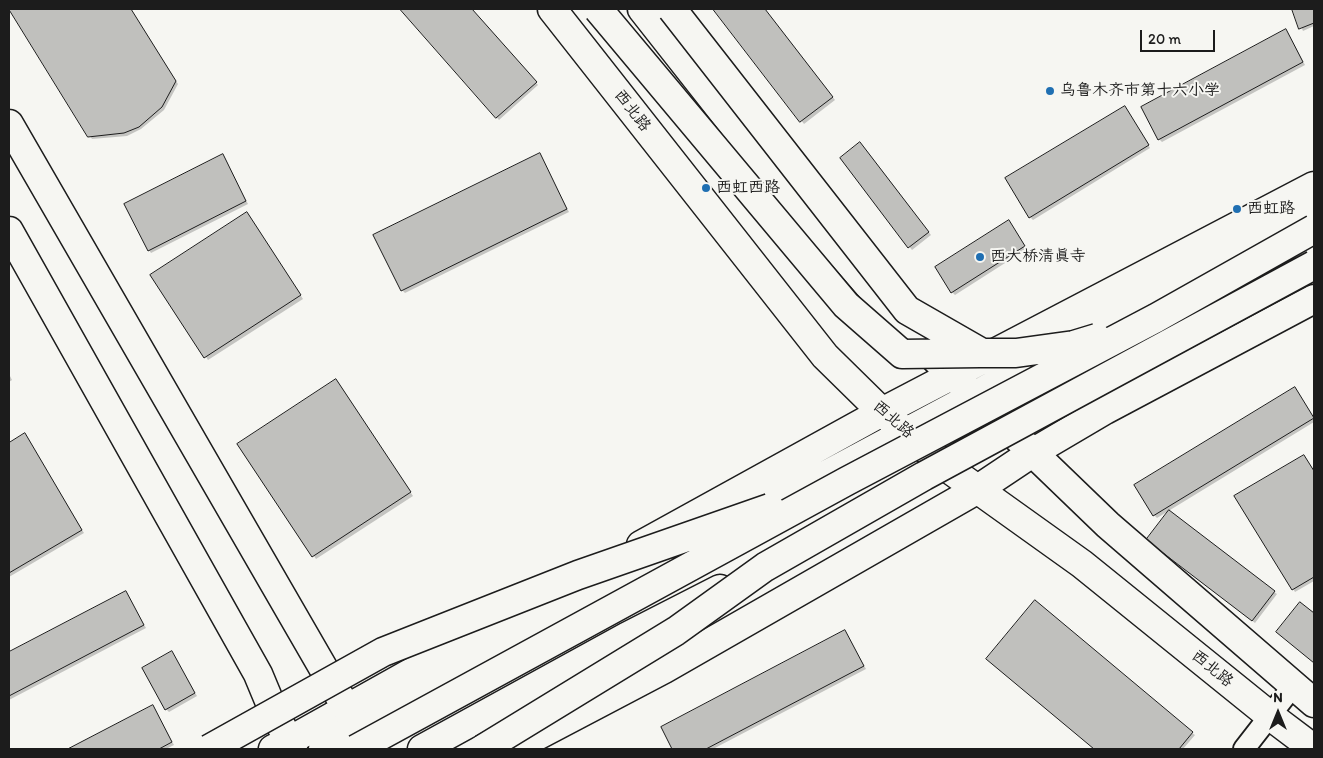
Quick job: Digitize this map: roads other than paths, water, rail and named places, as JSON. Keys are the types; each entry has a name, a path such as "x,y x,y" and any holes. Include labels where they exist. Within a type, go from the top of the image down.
{"main road":[{"name":"西北路","path":"552,9 826,356 882,412 952,471 1082,564 1314,749"},
{"path":"598,9 846,305 902,354 1016,353 1074,344 1125,330 1156,318"},
{"path":"642,9 771,173 916,340 1108,525 1314,703"},
{"path":"672,9 907,310 982,353"},
{"path":"9,124 357,734"},
{"path":"9,231 258,674 285,746 357,734 545,620 694,544 906,431 962,386 1100,297 1314,186"},
{"path":"196,749 273,710 357,734 882,412 962,386 1314,214"},
{"path":"323,749 357,734 847,481 1156,318 1314,230"},
{"path":"422,749 626,638 765,567 932,472 1314,265"},
{"path":"445,749 952,471 1105,410 1314,299"},
{"path":"512,749 664,669 978,489 1023,444"},
{"path":"209,749 383,652 578,575 847,481"},
{"path":"483,749 676,631 765,567"}],"street":[{"path":"1244,749 1293,686"}],"place":[{"name":"乌鲁木齐市第十六小学","path":"1050,91"},
{"name":"西虹西路","path":"706,188"},
{"name":"西虹路","path":"1237,209"},
{"name":"西大桥清真寺","path":"980,257"}]}
